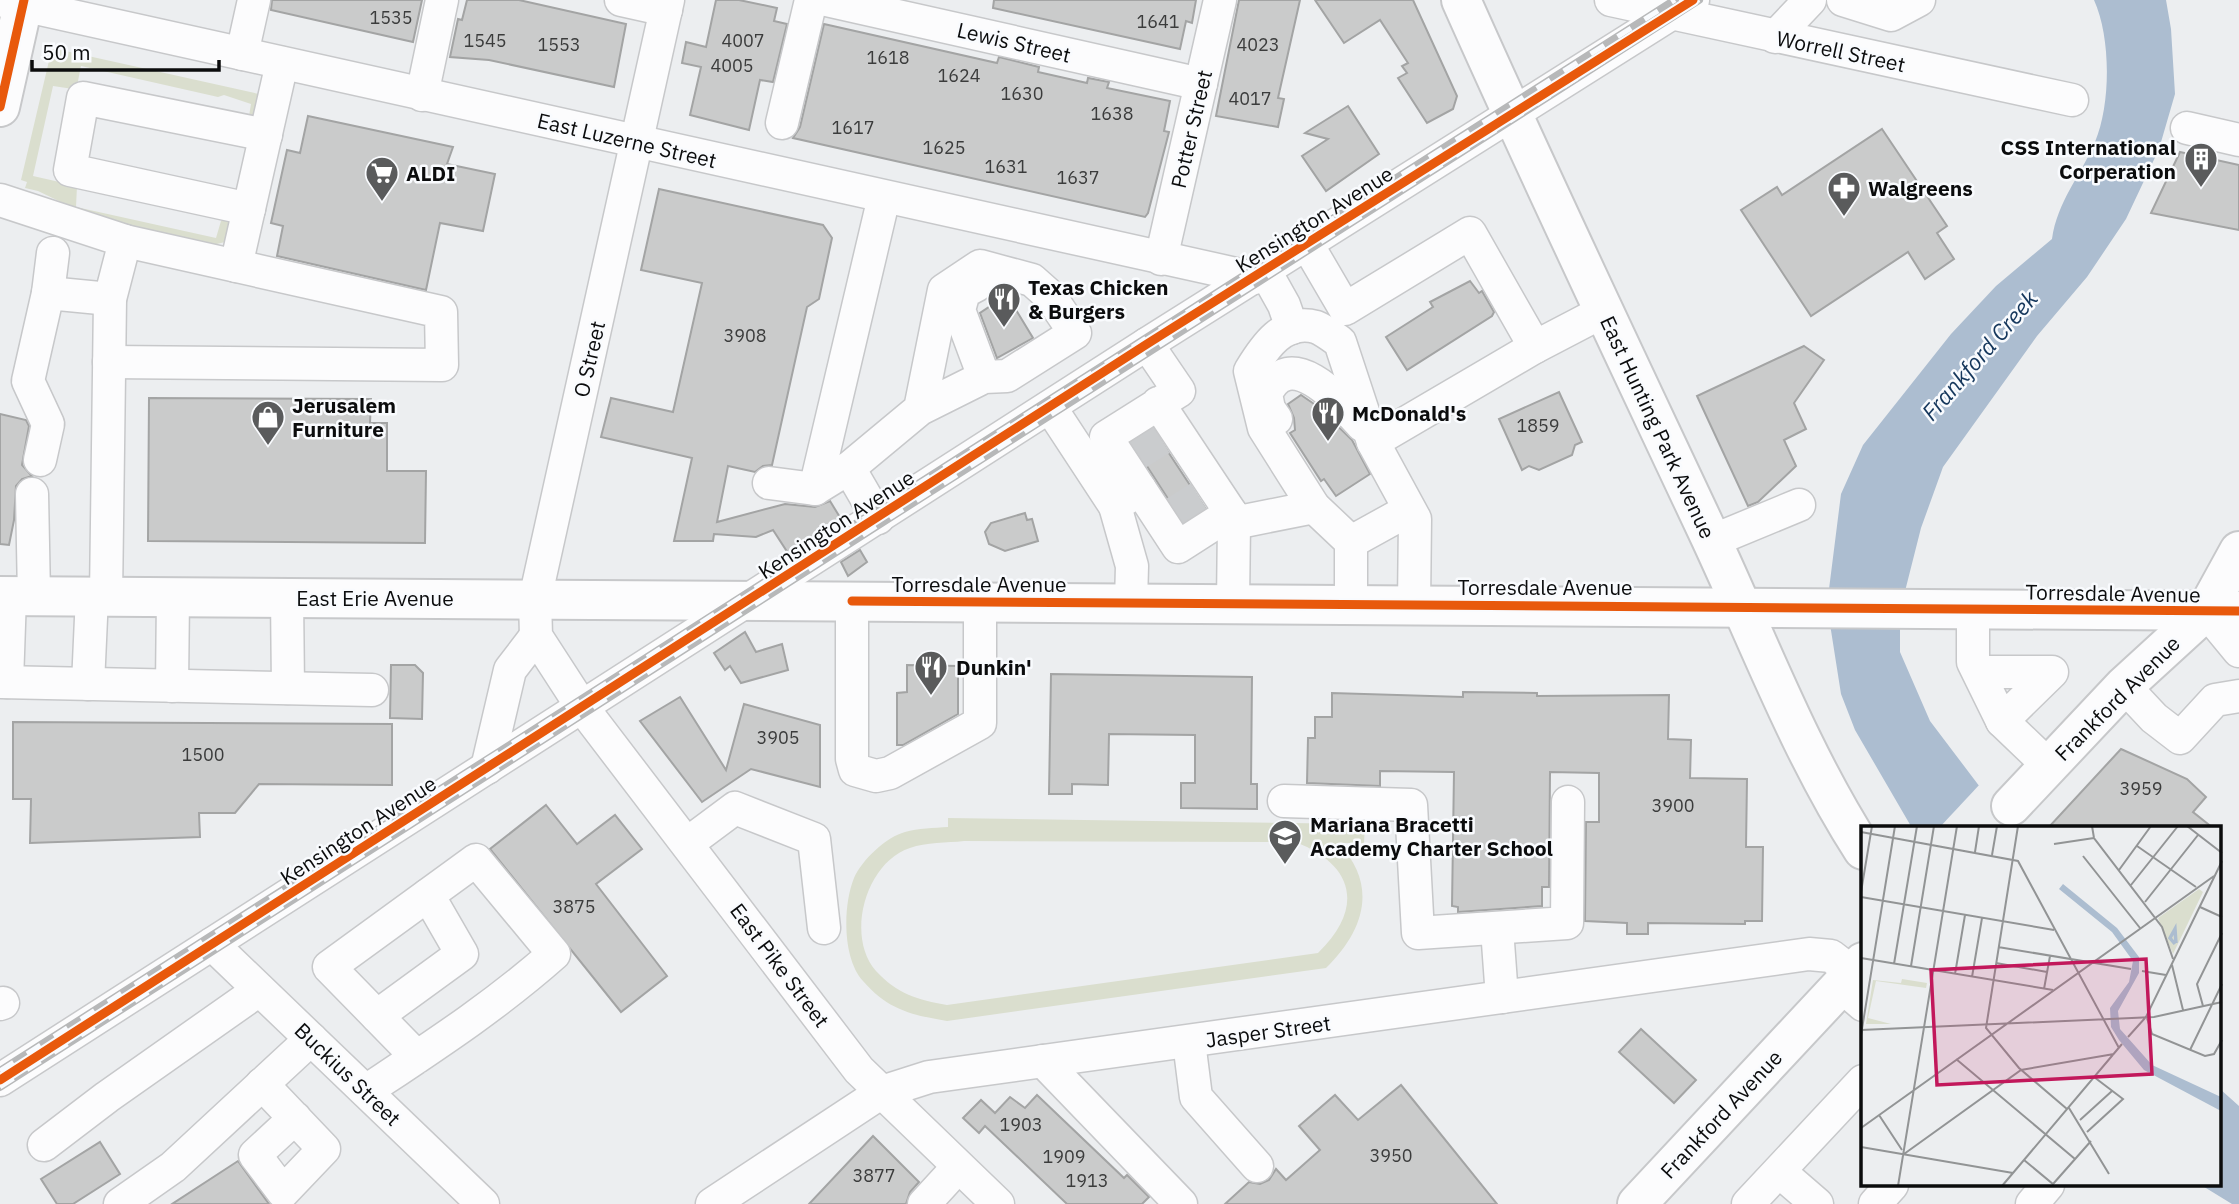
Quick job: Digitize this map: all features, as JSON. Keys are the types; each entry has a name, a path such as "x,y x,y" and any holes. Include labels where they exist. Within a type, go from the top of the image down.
{"main road":[{"name":"East Hunting Park Avenue","path":"1461,0 1511,114 1743,606 1821,782 1861,847"},
{"path":"0,107 16,2"},
{"name":"Frankford Avenue","path":"2011,806 2124,686 2223,611 2239,551"},
{"name":"East Erie Avenue","path":"15,596 750,600"},
{"name":"Torresdale Avenue","path":"750,600 2223,611"},
{"name":"Frankford Avenue","path":"1637,1204 1855,982"}],"street":[{"path":"242,54 254,0"},
{"path":"422,95 442,0"},
{"path":"621,0 667,5"},
{"path":"782,123 811,0"},
{"name":"Lewis Street","path":"826,0 1201,84"},
{"name":"Potter Street","path":"1161,259 1220,0"},
{"name":"Worrell Street","path":"1611,0 1682,7 1775,37 2072,100"},
{"path":"1775,37 1810,0"},
{"path":"1843,0 1891,15 1919,0"},
{"name":"East Luzerne Street","path":"16,2 1161,259 1260,274"},
{"name":"O Street","path":"536,636 535,599 667,5"},
{"name":"Kensington Avenue","path":"0,1080 1147,344 1682,7"},
{"path":"236,266 282,63"},
{"path":"249,209 70,170 83,98 266,135"},
{"path":"2187,128 2239,139"},
{"path":"815,489 884,197"},
{"path":"0,200 125,241 441,312 442,365 109,362"},
{"path":"1307,244 1345,309 1470,233 1535,347"},
{"path":"88,684 99,597 110,299 125,241"},
{"path":"40,460 48,424 28,381 48,293 53,253"},
{"path":"920,409 944,290 972,268 987,266 1032,280 1050,296 1101,374"},
{"path":"1260,274 1284,304 1292,328"},
{"path":"984,377 959,310 964,292 982,283 991,282 1050,296"},
{"path":"48,293 110,299"},
{"path":"1371,438 1604,311"},
{"path":"1333,524 1264,428 1250,371 1270,339 1292,328 1315,327 1340,342 1371,438 1415,519 1414,604"},
{"path":"769,483 815,489 849,468 920,409 984,377 1007,376 1074,333"},
{"path":"1131,603 1128,479 1106,437 1179,391 1147,344"},
{"path":"1351,604 1329,502 1269,409 1266,394 1279,377 1292,374 1312,378 1334,394 1371,438"},
{"path":"1158,403 1211,489 1233,518 1233,603"},
{"path":"1050,407 1166,517 1178,547 1233,518 1333,524 1409,510"},
{"path":"849,468 878,518"},
{"path":"32,494 3,682 372,690"},
{"path":"1712,541 1799,505"},
{"path":"172,686 173,597"},
{"path":"287,597 288,688"},
{"path":"852,601 852,759 855,770 876,776 890,773 980,723 980,602"},
{"path":"1973,609 1973,662 2002,721 2049,766"},
{"path":"2223,611 2239,651"},
{"path":"487,768 510,670 536,636 582,707"},
{"path":"1978,672 2052,672 2002,721"},
{"path":"2124,686 2154,718 2180,738 2215,700 2239,696"},
{"name":"East Pike Street","path":"582,707 859,1070 998,1204"},
{"path":"1284,802 1411,805 1418,933 1567,923 1568,802"},
{"path":"688,843 735,808 814,839 824,928"},
{"path":"366,1091 417,1057 500,1001 554,954 476,860 329,967 417,1057"},
{"path":"377,1016 462,954 428,895"},
{"path":"1497,929 1502,997"},
{"name":"Buckius Street","path":"212,944 483,1204"},
{"name":"Jasper Street","path":"712,1204 882,1092 929,1077 1809,954 1831,956 1855,982"},
{"path":"44,1145 259,990"},
{"path":"120,1204 173,1167 311,1039"},
{"path":"1189,1042 1196,1097 1257,1166"},
{"path":"1044,1061 1181,1204"},
{"path":"1748,1204 1861,1083"},
{"path":"262,1084 295,1118"},
{"path":"924,1204 958,1167"},
{"path":"1780,1172 1817,1204"},
{"path":"1875,1204 1891,1186"},
{"path":"2032,1204 2047,1186"}],"green space":[{"path":"52,48 259,94 253,123 248,122 251,104 224,95 218,97 81,66 77,86 73,89 53,86 33,176 77,186 76,207 216,238 221,221 228,219 230,224 225,242 213,245 88,215 38,191 25,188 27,182 21,180"},
{"path":"948,818 1365,824 1364,843 1338,843 1359,875 1362,907 1350,939 1326,968 947,1021 934,1019 891,1005 863,981 851,959 846,916 854,878 875,850 905,832 948,827","holes":["964,841 1295,842 1315,851 1330,862 1341,875 1346,889 1347,904 1343,920 1318,953 947,1005 900,991 884,979 867,956 862,939 865,902 872,884 882,868 895,856 916,846"]}],"water":[{"name":"Frankford Creek","path":"2094,0 2166,0 2171,29 2175,94 2159,149 2126,219 2087,277 2037,336 1943,467 1921,528 1900,611 1900,652 1930,721 2009,826 1911,826 1855,730 1841,694 1827,605 1841,494 1863,445 1951,334 1996,286 2052,239 2064,201 2095,142 2104,109 2107,71 2100,15"},
{"path":"2222,1091 2239,1106 2239,1204 2232,1204 2203,1186 2222,1186"}],"pier":[{"path":"1981,783 2013,826 1941,826"}],"building":[{"path":"272,0 422,0 413,42 271,10"},
{"path":"467,0 519,0 626,24 614,87 489,60 450,57 458,19 462,20"},
{"path":"716,0 739,0 777,8 774,21 787,24 773,82 760,80 749,130 690,115 701,67 682,63 686,42 706,47"},
{"path":"994,0 1196,0 1192,23 1186,21 1180,49 993,8"},
{"path":"1239,0 1300,0 1278,98 1284,99 1278,127 1216,116"},
{"path":"1315,0 1413,0 1457,96 1453,109 1427,123 1398,78 1407,73 1402,66 1408,63 1380,20 1344,43"},
{"path":"824,24 997,63 999,57 1039,67 1038,72 1087,83 1088,78 1109,82 1107,88 1170,101 1164,131 1169,132 1148,213 1145,217 793,138 800,127"},
{"path":"1348,106 1379,154 1326,191 1302,156 1328,139 1305,133"},
{"name":"ALDI","path":"308,116 453,147 447,164 495,174 483,231 440,223 426,290 277,256 283,226 271,223 287,150 300,153"},
{"name":"Walgreens","path":"1882,129 1947,226 1937,233 1954,259 1925,279 1908,252 1811,316 1741,210 1777,187 1782,195"},
{"name":"CSS International Corperation","path":"2180,152 2239,165 2239,230 2151,213"},
{"path":"659,189 823,225 832,238 819,299 807,307 772,465 763,466 755,472 728,466 717,522 785,504 815,507 830,501 841,519 788,553 773,530 756,537 714,534 713,541 674,541 692,458 601,437 611,398 673,412 702,283 641,270"},
{"path":"1470,281 1479,293 1482,291 1494,312 1492,316 1407,370 1386,337 1433,307 1430,302"},
{"path":"1007,295 1033,338 997,358 980,313"},
{"path":"1804,346 1824,360 1794,403 1806,429 1784,440 1796,466 1758,502 1748,506 1697,396"},
{"path":"1559,392 1582,442 1575,445 1572,455 1539,470 1529,466 1522,470 1499,419"},
{"path":"1301,395 1317,406 1352,440 1370,474 1336,496 1324,479 1321,481 1290,433 1295,430 1294,418 1288,404"},
{"name":"Jerusalem Furniture","path":"149,398 371,399 370,423 387,423 387,471 426,471 425,543 148,541"},
{"path":"0,414 26,420 29,426 22,465 32,476 22,479 16,486 9,545 0,544"},
{"path":"1153,429 1205,508 1183,522 1132,443"},
{"path":"1025,513 1027,520 1032,519 1038,541 1005,551 989,544 985,532 991,523"},
{"path":"860,550 867,562 848,576 841,562"},
{"path":"745,632 756,652 782,644 788,670 741,683 730,666 725,670 714,653"},
{"path":"391,665 415,665 423,673 422,719 390,718"},
{"path":"907,665 958,666 958,714 903,745 897,745 897,693 907,692"},
{"path":"1051,674 1252,677 1251,784 1257,784 1257,809 1181,808 1181,783 1195,783 1195,735 1109,734 1108,785 1072,784 1072,794 1049,794"},
{"path":"1463,692 1537,693 1537,696 1669,695 1668,739 1691,740 1690,778 1747,779 1746,847 1763,847 1762,921 1745,921 1745,924 1648,923 1648,934 1627,934 1627,923 1585,921 1586,822 1599,822 1599,773 1550,772 1549,887 1542,887 1542,906 1458,912 1458,907 1452,906 1454,772 1380,771 1380,786 1307,783 1308,738 1315,738 1315,717 1332,717 1332,693 1463,697"},
{"path":"680,697 726,770 744,704 820,725 820,787 751,769 702,802 640,721"},
{"path":"13,722 392,724 392,785 259,784 235,813 199,813 200,837 30,843 31,799 13,799"},
{"path":"2121,749 2187,779 2206,797 2193,812 2210,826 2050,826"},
{"path":"546,805 577,844 615,815 642,849 596,884 667,976 621,1012 490,849"},
{"path":"1641,1029 1696,1080 1674,1103 1619,1052"},
{"path":"1401,1085 1497,1204 1225,1204 1249,1182 1260,1184 1269,1180 1276,1169 1286,1180 1320,1150 1299,1126 1335,1095 1358,1120"},
{"path":"1037,1095 1124,1178 1127,1175 1149,1197 1142,1204 1067,1204 985,1126 979,1133 963,1118 981,1100 995,1113 1010,1097 1025,1108"},
{"path":"873,1136 919,1182 910,1192 906,1204 809,1204"},
{"path":"100,1142 120,1174 73,1204 57,1204 41,1179"},
{"path":"238,1161 269,1204 172,1204"}],"tunnel":[{"path":"1134,456 1172,433"},
{"path":"1172,514 1209,491"}],"railway":[{"path":"0,1071 1675,0"},
{"path":"0,1087 1699,0"}],"cycle path":[{"path":"0,107 24,0"},
{"path":"0,1080 1147,344 1693,0"},
{"path":"852,601 2239,611"}],"place":[{"name":"CSS International Corperation","path":"2201,189"},
{"name":"ALDI","path":"382,203"},
{"name":"Walgreens","path":"1844,218"},
{"name":"Texas Chicken & Burgers","path":"1004,329"},
{"name":"McDonald's","path":"1328,443"},
{"name":"Jerusalem Furniture","path":"268,447"},
{"name":"Dunkin'","path":"931,697"},
{"name":"Mariana Bracetti Academy Charter School","path":"1285,866"}]}
